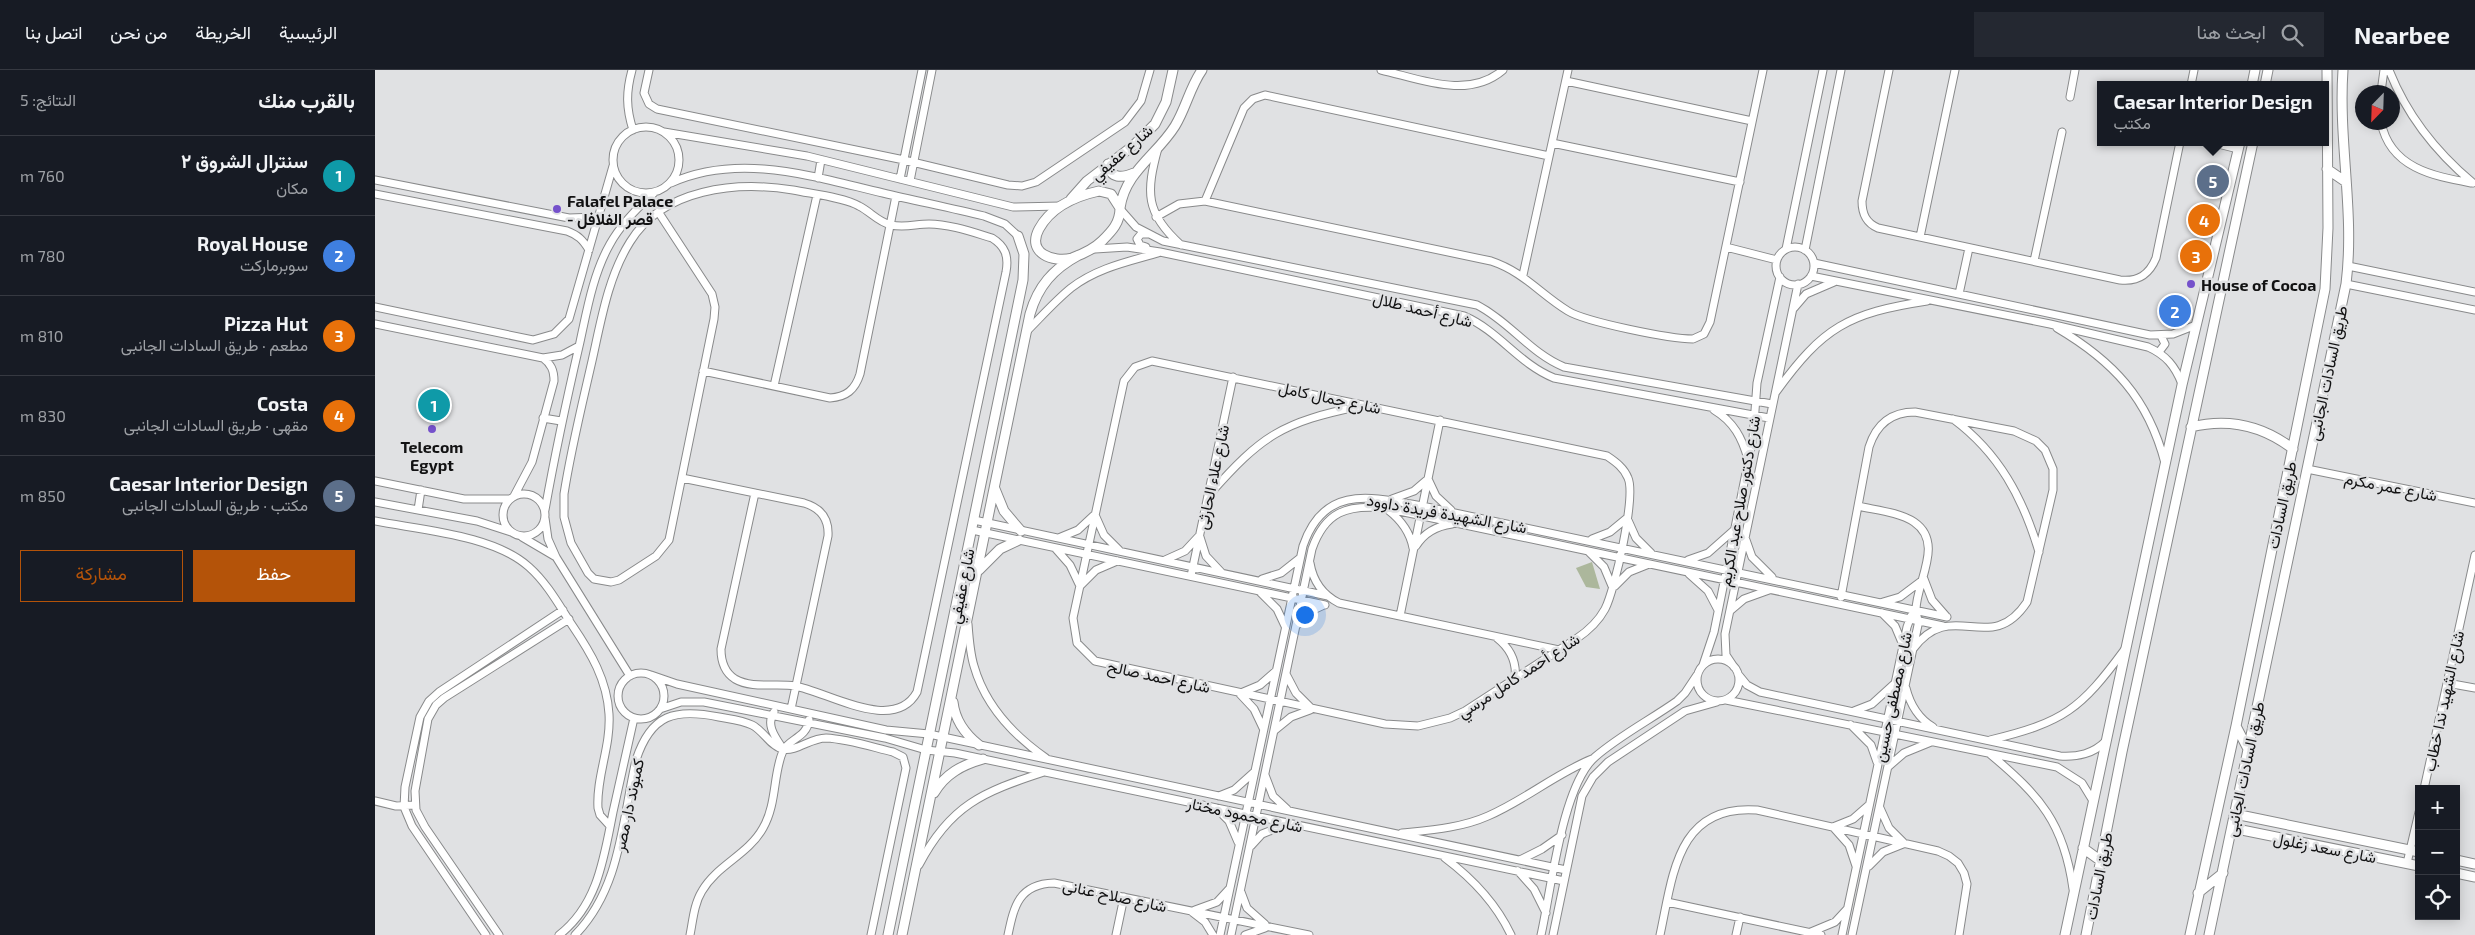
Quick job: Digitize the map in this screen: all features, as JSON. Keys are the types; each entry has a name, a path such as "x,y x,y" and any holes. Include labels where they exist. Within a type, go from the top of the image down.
{"street":[{"path":"632,70 627,89 627,110 633,130"},
{"path":"649,70 644,85 644,93 649,104 657,109 914,162 1008,185 1030,185 1125,122 1141,101 1151,70"},
{"path":"900,179 922,70"},
{"path":"910,181 932,70"},
{"name":"شارع عفيفي","path":"1037,246 1036,239 1040,227 1087,181 1134,145 1155,124 1166,102 1173,70"},
{"name":"شارع عفيفي","path":"902,935 1026,332 1035,299 1042,285 1064,263 1090,250 1114,228 1122,195 1135,173 1176,125 1191,88 1202,70"},
{"path":"1381,70 1458,86 1481,83 1503,70"},
{"path":"1523,275 1568,70"},
{"path":"1156,217 1179,204 1205,201 1491,261 1523,275 1561,306 1579,317 1693,339 1704,334 1708,328 1763,70"},
{"path":"1823,70 1786,249 1777,260 1777,269 1780,277 1788,283 1798,284 1811,276 1838,281 2050,324 2159,352 2169,361 2182,385"},
{"path":"1805,250 1841,70"},
{"path":"1889,70 1862,208 1867,221 1872,225 2120,280 2138,279 2146,274 2156,258 2179,146"},
{"path":"1920,237 1955,70"},
{"path":"2070,97 2075,70"},
{"name":"طريق السادات الجانبى","path":"2209,935 2346,284 2348,266 2343,70"},
{"path":"2382,85 2384,70"},
{"path":"2389,70 2403,101 2427,137 2474,184"},
{"path":"1566,81 1752,121"},
{"path":"1205,201 1244,108 1253,99 1265,95 1549,156"},
{"path":"375,307 533,340 544,338 562,327 569,318 613,166 614,153 619,142 633,130 652,128 664,132 821,160 1013,206 1066,203 1089,193 1105,191 1115,198 1120,209"},
{"path":"2384,130 2395,151 2416,169 2435,176 2474,184"},
{"path":"664,132 673,141 680,159 678,172 671,183"},
{"path":"2034,261 2063,132"},
{"path":"1552,143 1740,182"},
{"path":"2065,935 2182,385 2239,146"},
{"name":"طريق السادات","path":"2086,935 2191,427 2252,146"},
{"name":"طريق السادات","path":"2190,935 2236,726 2313,355 2327,273 2327,146"},
{"path":"1158,148 1149,186 1152,207 1163,228 1181,245"},
{"path":"818,178 821,160"},
{"path":"1108,164 1109,169 1117,177 1135,173"},
{"path":"613,166 618,178 631,190 642,193 654,193"},
{"path":"375,502 477,521 515,534 533,535 539,531 545,514 561,421 596,279 609,246 628,217 654,193 671,183 703,172 742,168 781,170 994,219 1005,224 1018,236 1037,246 1041,253 1052,259 1079,255"},
{"path":"2327,169 2346,182"},
{"path":"375,180 569,218 597,217"},
{"path":"659,213 713,294 714,320 671,531 664,549 619,580 602,582 588,573 571,543 564,517 564,494 603,312 612,282 631,240 647,222 659,213 692,194 715,189 770,188 853,203 891,225 903,227 935,224 991,238 998,242 1007,256 1006,272 917,692 906,706 890,711 838,701 796,686 753,684 736,680 723,667 721,658 755,493"},
{"path":"375,194 567,232 576,235 584,241 589,250"},
{"path":"774,386 817,195"},
{"path":"703,371 830,398 846,395 853,389 860,374 896,196"},
{"name":"شارع أحمد طلال","path":"1120,209 1127,219 1147,234 1163,241 1477,305 1503,322 1535,352 1564,367 1772,404"},
{"path":"1147,234 1139,235 1138,243 1160,252"},
{"name":"شارع عفيفي","path":"888,935 1023,280 1023,248 1018,236"},
{"path":"2211,263 2232,239"},
{"path":"1024,260 1037,246"},
{"name":"شارع أحمد طلال","path":"1090,250 1121,247 1160,252 1456,314 1479,322 1493,332 1532,368 1554,378 1769,418"},
{"path":"1726,247 1777,260"},
{"path":"1786,249 1794,247 1805,250 1812,257 1814,263 1811,276"},
{"path":"1959,294 1969,248"},
{"path":"1026,332 1057,300 1087,278 1121,263 1160,252"},
{"path":"1814,263 2161,336 2179,332 2196,325"},
{"path":"2348,266 2475,292"},
{"name":"شارع دكتور صلاح عبد الكريم","path":"1703,665 1712,641 1735,530 1756,416 1758,375 1780,277"},
{"path":"1354,293 1356,281"},
{"path":"1791,313 1797,302 1806,294 1821,286 1838,281"},
{"name":"شارع دكتور صلاح عبد الكريم","path":"1734,667 1724,648 1729,612 1798,284"},
{"path":"2346,284 2475,310"},
{"path":"1774,394 1802,356 1830,331 1845,322 1880,309 1933,300"},
{"path":"1985,311 1987,300"},
{"path":"375,324 543,358 562,355 579,346"},
{"path":"2050,324 2100,356 2123,379 2153,425 2165,464"},
{"path":"2159,352 2165,344 2161,336"},
{"path":"2313,355 2331,352"},
{"path":"543,358 548,362 553,374 543,418 530,468 503,512 506,527 556,557"},
{"name":"شارع جمال كامل","path":"1087,554 1124,381 1130,371 1140,364 1152,361 1607,456 1623,469 1628,478 1630,498 1619,557"},
{"name":"شارع علاء الحارثى","path":"1191,576 1233,377"},
{"path":"1207,498 1245,455 1279,431 1317,415 1366,405"},
{"path":"1710,407 1732,424 1739,435 1748,462"},
{"path":"1840,603 1872,437 1885,421 1904,412 1951,418 2026,434 2037,441 2045,450 2052,464 2055,480 2027,602 2015,617 1999,626 1987,628 1956,624 1943,626 1926,634 1913,648"},
{"path":"543,418 561,421"},
{"path":"1951,418 1982,444 2008,476 2024,508 2039,552"},
{"path":"1400,616 1440,420"},
{"path":"2191,427 2221,423 2246,426 2269,434 2293,449"},
{"name":"شارع عمر مكرم","path":"2307,469 2475,503"},
{"path":"682,478 813,506 826,518 828,527 791,709"},
{"path":"1387,500 1406,496 1428,478"},
{"path":"1428,478 1431,488 1442,504 1458,513"},
{"path":"375,481 464,499 512,498 529,494 542,503 548,539 556,557 630,676"},
{"path":"995,488 1005,511 1021,531"},
{"path":"418,510 421,490"},
{"name":"شارع الشهيدة فريدة داوود","path":"1220,935 1300,558 1311,525 1326,509 1336,503 1357,497 1422,506 1842,594"},
{"path":"1858,506 1903,517 1915,522 1923,531 1929,553 1916,610"},
{"name":"شارع الشهيدة فريدة داوود","path":"1231,935 1309,560 1321,529 1337,514 1359,507 1385,508 1774,590"},
{"path":"1385,508 1402,522 1413,551"},
{"path":"1056,538 1079,530 1095,514 1103,535 1120,551"},
{"path":"1589,540 1610,532 1627,518 1636,538 1652,554"},
{"path":"974,520 1328,596"},
{"path":"375,521 475,540 504,550 521,560 537,574 590,651 607,697 609,738 597,801 600,815 611,826"},
{"path":"1413,551 1419,542 1431,532 1456,523"},
{"path":"972,530 1325,605"},
{"path":"1686,561 1708,553 1735,530"},
{"path":"1165,560 1185,551 1200,534"},
{"path":"1200,534 1206,556 1222,572"},
{"path":"1745,536 1752,557 1767,574 1776,580"},
{"path":"977,572 1000,549 1019,540"},
{"path":"1054,548 1070,565 1079,587 1096,570 1118,561"},
{"path":"1589,551 1605,567 1613,588 1629,572 1650,564"},
{"name":"شارع احمد صالح","path":"1087,554 1073,618 1074,635 1082,650 1095,662 1279,702"},
{"name":"شارع الشهيد ندا خطاب","path":"2425,785 2475,555"},
{"name":"شارع أحمد كامل مرسي","path":"1279,702 1385,724 1418,726 1435,724 1465,711 1585,632 1599,619 1613,588 1619,557"},
{"path":"1258,580 1281,573 1300,558"},
{"path":"1309,560 1317,583 1328,596 1339,603"},
{"path":"1685,571 1701,583 1718,610"},
{"path":"1881,602 1900,597 1924,579"},
{"path":"1924,579 1932,600 1956,624"},
{"path":"1255,590 1271,601 1285,626"},
{"path":"1729,612 1744,599 1774,590 1943,626"},
{"path":"1842,594 1947,617"},
{"path":"1295,628 1311,611 1325,605 1339,603 1559,650"},
{"path":"486,935 412,826 404,806 404,792 419,723 429,701 563,610"},
{"name":"شارع مصطفى حسين","path":"1842,935 1895,682 1910,618 1916,610"},
{"name":"شارع مصطفى حسين","path":"1852,935 1919,620 1916,610"},
{"path":"1879,612 1895,626 1903,647"},
{"path":"2132,618 2150,622"},
{"path":"499,935 425,827 415,805 415,791 428,719 436,705 569,619"},
{"path":"967,622 973,664 989,701 1014,732 1050,761"},
{"path":"1495,636 1509,650 1514,659 1515,679"},
{"path":"1988,740 2042,725 2074,709 2100,684 2126,649"},
{"path":"1394,834 1449,828 1476,821 1501,810 1567,770 1595,758 1677,700 1685,693 1703,665 1715,659 1729,662 1747,685 1760,692 2060,756 2079,755 2089,752 2106,740"},
{"path":"1263,729 1254,709 1239,694 1259,685 1276,671"},
{"path":"644,673 651,675 658,680 664,694 659,710 648,718 634,718 623,710 618,698 620,685 630,676 644,673"},
{"path":"1273,732 1291,717 1313,709 1296,693 1285,673"},
{"path":"1726,700 1738,687 1738,674"},
{"name":"شارع محمود مختار","path":"651,675 677,684 886,730 929,734 1566,870"},
{"path":"1697,675 1696,681 1700,693 1710,700 1717,702"},
{"path":"1852,712 1873,704 1895,682"},
{"path":"2447,682 2475,688"},
{"path":"1905,685 1908,696 1916,711 1928,724 1938,730"},
{"path":"952,696 957,718 970,738 979,745"},
{"path":"1553,935 1583,796 1596,773 1675,717 1694,707 1726,700 2057,767 2082,783 2093,801"},
{"name":"شارع محمود مختار","path":"659,710 681,702 693,701 885,738 926,750 983,759 1564,881"},
{"path":"780,707 772,716 770,727 783,749"},
{"name":"كمبوند دار مصر","path":"575,935 595,911 610,881 637,760 647,736 658,723 681,712 709,715 751,724 774,745 783,749"},
{"path":"690,935 697,900 707,883 749,847 763,828 771,806 783,749 803,734 809,723 808,713"},
{"path":"559,935 574,921 594,890 611,826 634,718"},
{"path":"1849,724 1865,736 1871,745 1878,764"},
{"path":"2236,726 2248,749"},
{"path":"783,749 792,749 809,741 826,738 893,752 899,754 905,762 871,935"},
{"path":"1888,769 1895,760 1913,747 1935,742"},
{"path":"1988,752 2029,788 2055,823 2069,864 2073,894"},
{"path":"2057,767 2061,760 2060,756"},
{"path":"1541,935 1572,791 1582,773 1595,758"},
{"path":"931,798 947,776 958,768 983,759"},
{"path":"1217,796 1234,790 1255,771"},
{"path":"916,870 938,833 965,806 998,787 1045,772"},
{"path":"1265,772 1273,796 1291,812"},
{"path":"375,801 404,806 415,805"},
{"path":"1833,828 1853,819 1869,804"},
{"path":"1880,806 1889,828 1905,844"},
{"path":"1216,808 1234,828 1239,845"},
{"path":"1660,935 1673,872 1684,844 1692,832 1715,816 1736,810 1757,810 1949,856 1958,863 1964,873 1967,884 1967,896 1959,935"},
{"name":"شارع سعد زغلول","path":"2235,814 2415,851"},
{"path":"1249,849 1262,834 1290,823"},
{"path":"1833,828 1849,845 1856,867"},
{"name":"شارع سعد زغلول","path":"2232,828 2415,865"},
{"path":"1520,860 1542,849 1562,835"},
{"path":"1866,870 1883,852 1905,844"},
{"path":"2083,848 2101,861"},
{"path":"2407,863 2415,851"},
{"path":"1443,856 1478,886 1493,904 1511,935"},
{"path":"2460,861 2475,864"},
{"path":"1517,871 1534,889 1546,912"},
{"path":"2198,893 2223,873"},
{"path":"2460,874 2475,877"},
{"name":"شارع صلاح عنانى","path":"1008,935 1015,905 1027,890 1053,882 1309,935"},
{"path":"1189,910 1199,910 1217,902 1230,887"},
{"path":"1241,889 1243,899 1253,916 1270,927"},
{"path":"1116,935 1124,897"},
{"path":"1667,902 1821,935"},
{"path":"1809,932 1827,927 1847,908"},
{"path":"1189,910 1205,922 1213,935"},
{"path":"1736,935 1739,918"},
{"path":"1245,935 1270,927"}],"green space":[{"path":"1592,562 1600,589 1586,587 1576,568"}],"place":[{"name":"Caesar Interior Design","path":"2213,181"},
{"name":"Falafel Palace - قصر الفلافل","path":"557,209"},
{"name":"Costa","path":"2204,220"},
{"name":"Pizza Hut","path":"2196,256"},
{"name":"House of Cocoa","path":"2191,284"},
{"name":"Royal House","path":"2175,311"},
{"name":"سنترال الشروق ٢","path":"434,405"},
{"name":"Telecom Egypt","path":"432,429"}]}
